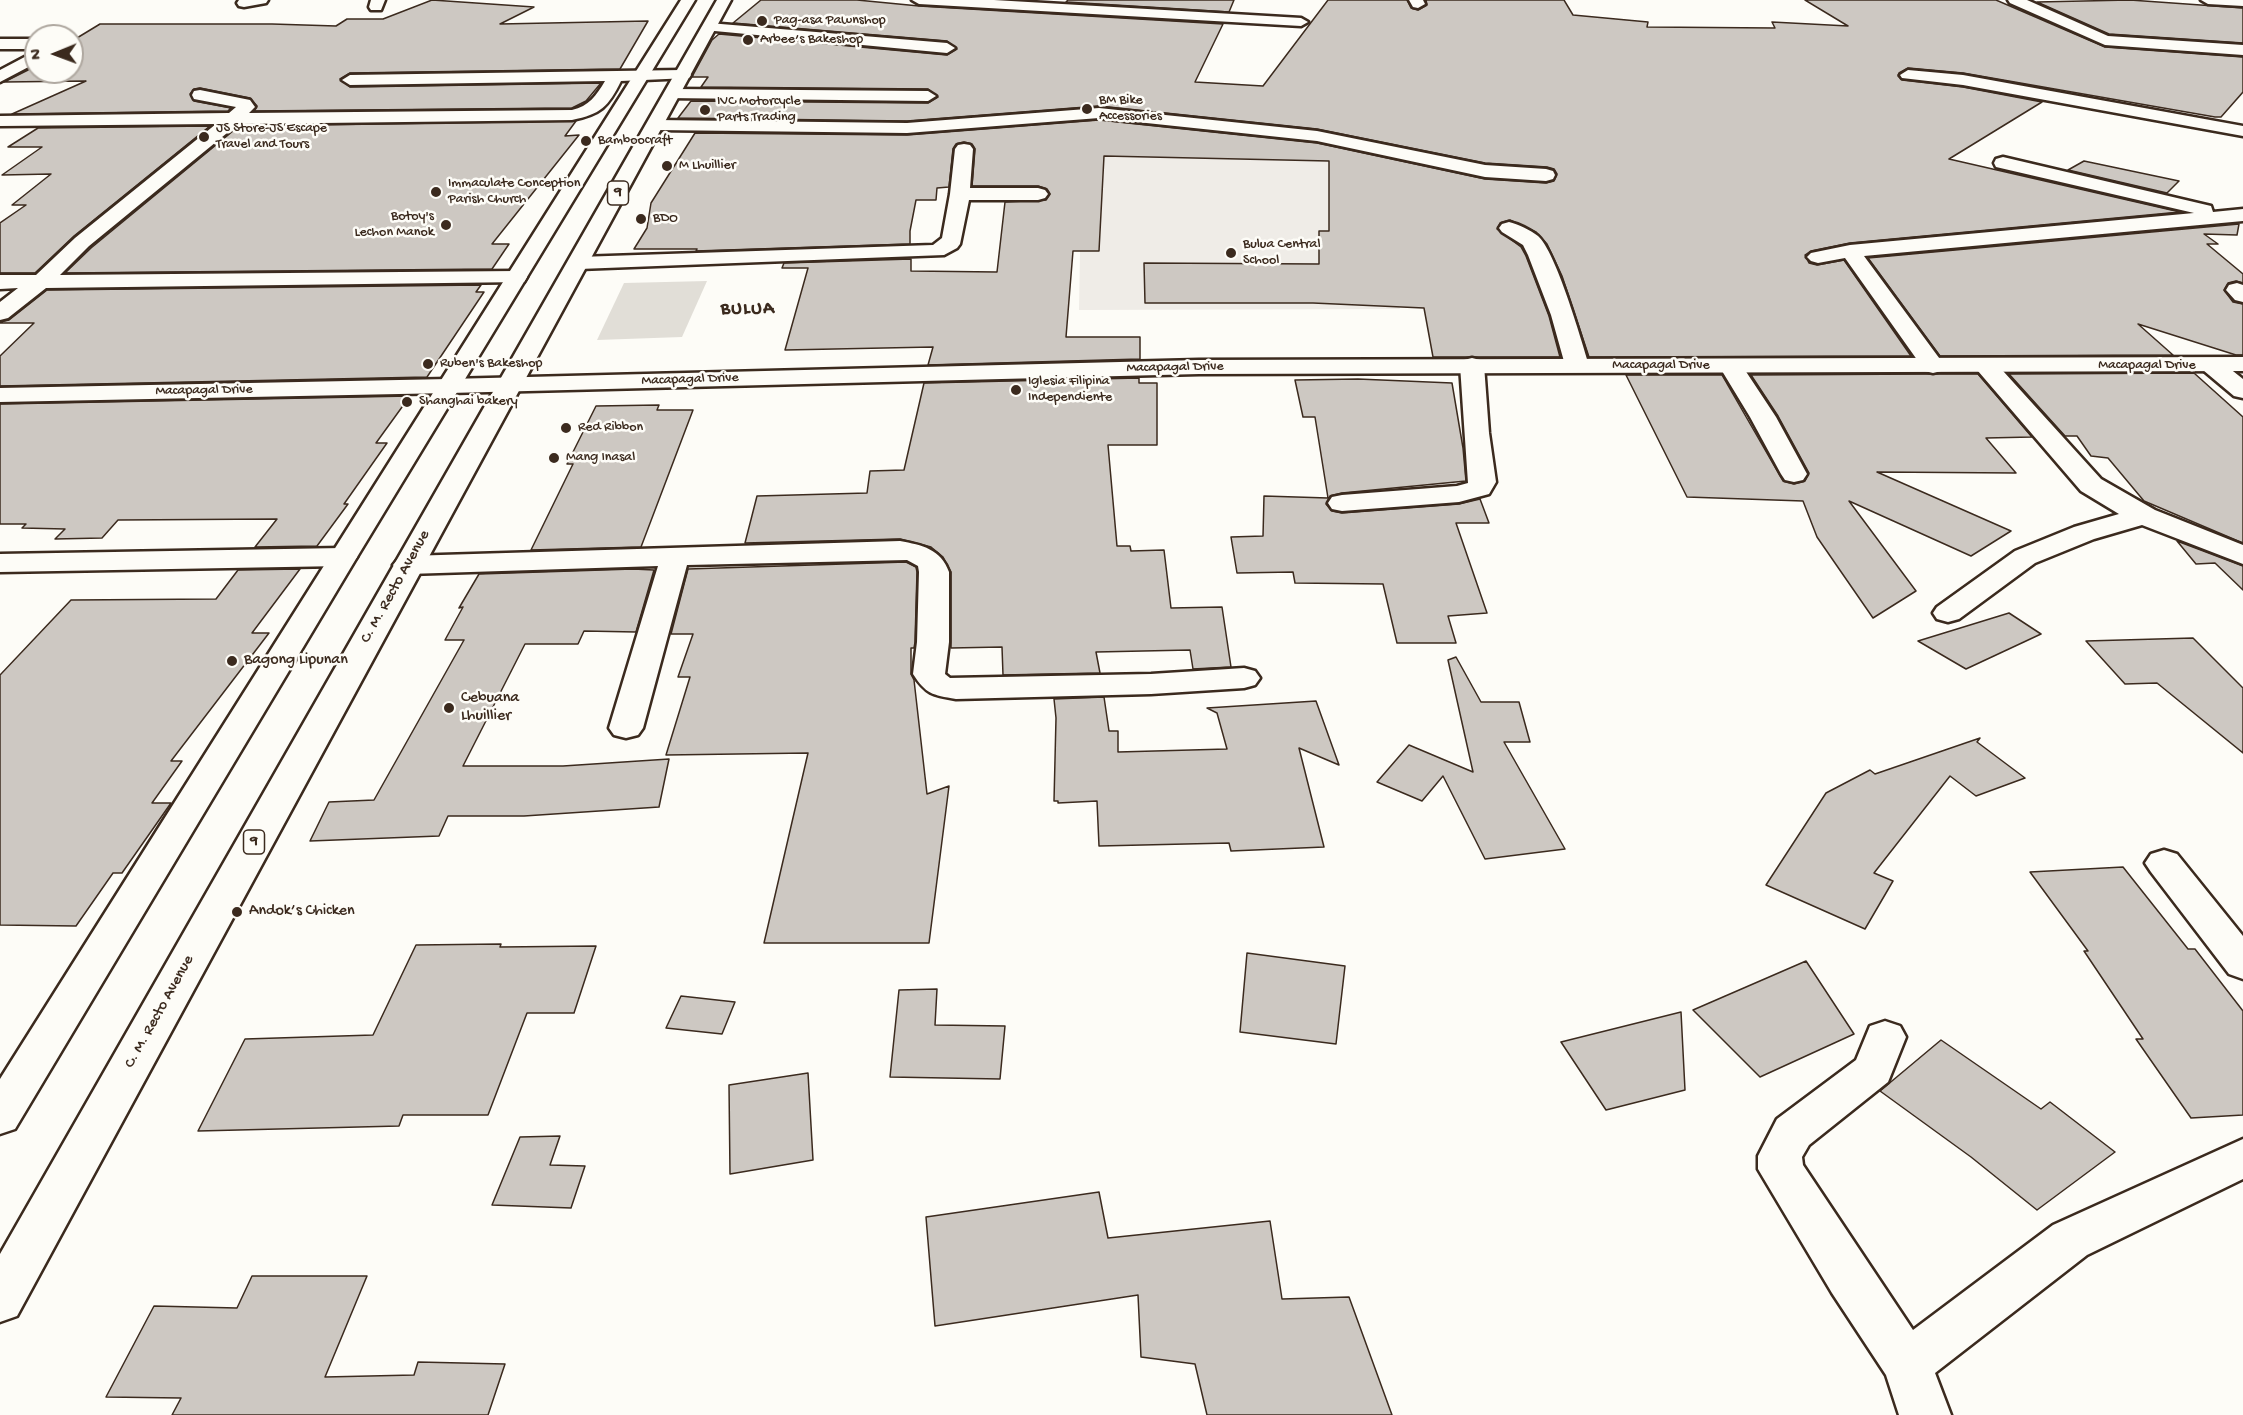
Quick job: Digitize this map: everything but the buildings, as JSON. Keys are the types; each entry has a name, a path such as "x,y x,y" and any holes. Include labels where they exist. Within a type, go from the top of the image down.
{"main road":[{"path":"244,3 261,0"},
{"path":"0,1116 342,556 688,0"},
{"name":"C. M. Recto Avenue","path":"0,1300 724,0"},
{"path":"919,0 1301,22"},
{"path":"2015,0 2095,37 2121,43 2243,50"},
{"path":"2208,0 2243,2"},
{"path":"709,27 947,48"},
{"path":"0,44 24,44"},
{"path":"0,76 24,63"},
{"path":"350,80 683,75"},
{"path":"1908,75 1963,80 2243,131"},
{"path":"0,121 572,115 594,109 600,104 615,76"},
{"path":"673,94 928,96"},
{"path":"0,313 246,107 244,104 200,95"},
{"path":"604,136 653,130 907,128 1107,113 1317,136 1485,171 1546,175"},
{"path":"579,263 937,251 950,244 960,195 964,149"},
{"path":"2003,163 2238,216"},
{"path":"960,195 1038,194"},
{"path":"1818,257 1850,250 2238,216"},
{"path":"1509,228 1531,241 1539,255 1562,315 1577,365"},
{"path":"1850,250 1933,366"},
{"path":"0,282 516,277"},
{"name":"Macapagal Drive","path":"0,394 510,385 1069,369 1472,365 2243,364"},
{"path":"1342,503 1459,494 1479,488 1482,482 1476,433 1472,365"},
{"path":"2211,365 2243,392"},
{"path":"1731,366 1763,417 1794,474"},
{"path":"1986,366 2091,485 2106,496 2145,515 2243,555"},
{"path":"1948,613 2025,557 2084,533 2145,515"},
{"path":"408,565 900,550 916,552 931,562 934,572 933,642 929,674 935,683 942,687 956,689 1151,684 1244,678"},
{"path":"0,563 342,556"},
{"path":"626,728 675,557"},
{"path":"2163,863 2243,964"},
{"path":"1885,1037 1873,1070 1793,1132 1780,1156 1781,1169 1849,1278 1907,1364 1924,1415"},
{"path":"1907,1364 2070,1240 2139,1205 2243,1158"}],"shaded area":[{"name":"Bulua Central School","path":"1083,120 1348,143 1400,309 1079,310 1081,197 1086,134"},
{"path":"707,281 682,337 597,340 624,283"}],"place":[{"name":"Pag-asa Pawnshop","path":"762,21"},
{"name":"Arbee’s Bakeshop","path":"748,40"},
{"name":"BM Bike Accessories","path":"1087,109"},
{"name":"IVC Motorcycle Parts Trading","path":"705,110"},
{"name":"JS Store-JS Escape Travel and Tours","path":"204,137"},
{"name":"Bamboocraft","path":"586,141"},
{"name":"M Lhuillier","path":"667,166"},
{"name":"Immaculate Conception Parish Church","path":"436,192"},
{"name":"BDO","path":"641,219"},
{"name":"Botoy's Lechon Manok","path":"446,225"},
{"name":"Bulua Central School","path":"1231,253"},
{"name":"Ruben's Bakeshop","path":"428,364"},
{"name":"Iglesia Filipina Independiente","path":"1016,390"},
{"name":"Shanghai bakery","path":"407,402"},
{"name":"Red Ribbon","path":"566,428"},
{"name":"Mang Inasal","path":"554,458"},
{"name":"Bagong Lipunan","path":"232,661"},
{"name":"Cebuana Lhuillier","path":"449,708"},
{"name":"Andok’s Chicken","path":"237,912"}],"district":[{"name":"BULUA","path":"748,310"}]}
